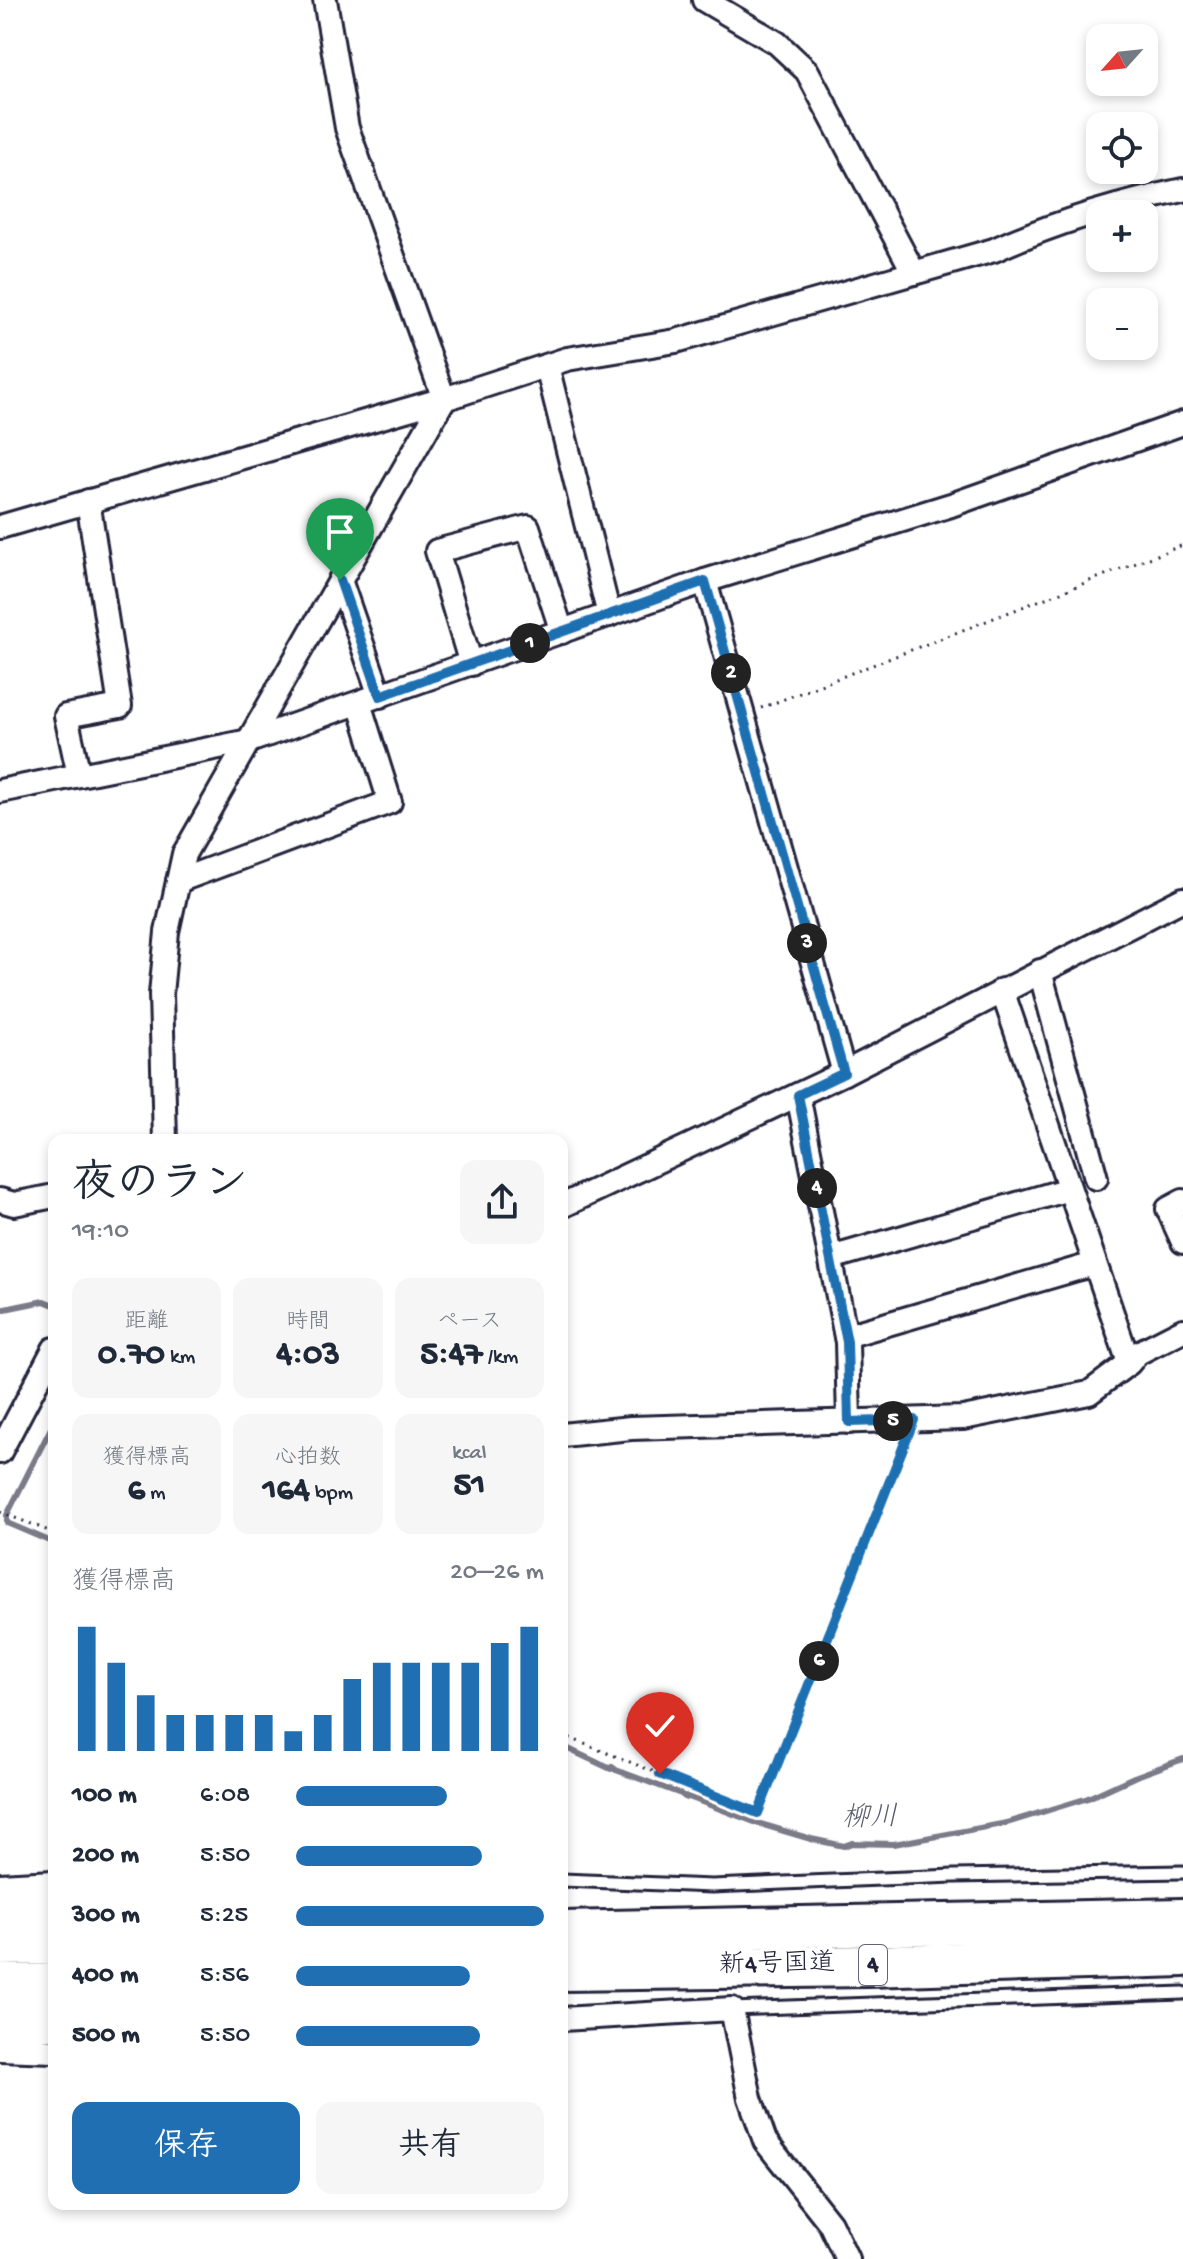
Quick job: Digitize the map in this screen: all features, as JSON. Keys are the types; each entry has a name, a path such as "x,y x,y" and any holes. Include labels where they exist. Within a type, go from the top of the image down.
{"highway":[{"path":"0,1913 48,1912"},
{"name":"新4号国道","path":"568,1932 1183,1919"},
{"path":"0,1945 48,1944"},
{"name":"新4号国道","path":"568,1970 868,1966 1183,1956"},
{"path":"0,1985 48,1984"},
{"path":"0,2023 48,2019"}],"street":[{"path":"165,1134 161,994 167,932 184,854 444,399 347,128 325,0"},
{"path":"704,0 777,43 807,71 914,273"},
{"path":"0,527 444,399 567,359 676,341 994,250 1034,231 1113,205 1183,190"},
{"path":"547,366 609,615"},
{"path":"0,791 249,741 705,581 951,505 1183,423"},
{"path":"79,775 66,716 120,706 88,501"},
{"path":"471,664 437,551 528,527 562,632"},
{"path":"178,881 390,802 340,580"},
{"path":"705,581 844,1073"},
{"path":"568,1203 844,1073 1183,899"},
{"path":"1040,971 1096,1178"},
{"path":"1002,990 1129,1363"},
{"path":"798,1095 846,1336 849,1422"},
{"path":"831,1258 1069,1189"},
{"path":"0,1200 14,1204 48,1197"},
{"path":"1183,1201 1168,1209 1183,1242"},
{"path":"846,1336 1094,1264"},
{"path":"568,1434 631,1428 963,1418 1089,1393 1138,1353 1183,1330"},
{"path":"0,1452 48,1360"},
{"path":"0,1885 48,1882"},
{"path":"568,2019 732,2009 750,2098 765,2141 830,2223 847,2259"},
{"path":"0,2049 48,2051"}],"lane":[{"path":"568,1880 712,1886 954,1876 1183,1872"},
{"path":"732,2009 1183,1993"}],"path":[{"path":"743,715 1183,545"},
{"path":"568,1737 758,1813 914,1420"},
{"path":"0,1512 48,1531"}],"waterway":[{"name":"柳川","path":"0,1310 48,1303"},
{"name":"柳川","path":"48,1434 7,1515 7,1523 48,1540"},
{"name":"柳川","path":"568,1749 686,1798 757,1823 844,1846 852,1843 894,1844 1007,1823 1088,1798 1183,1759"}],"route":[{"path":"340,580 380,696 705,581 844,1073 798,1095 847,1342 849,1422 914,1420 758,1813 660,1774"}]}
